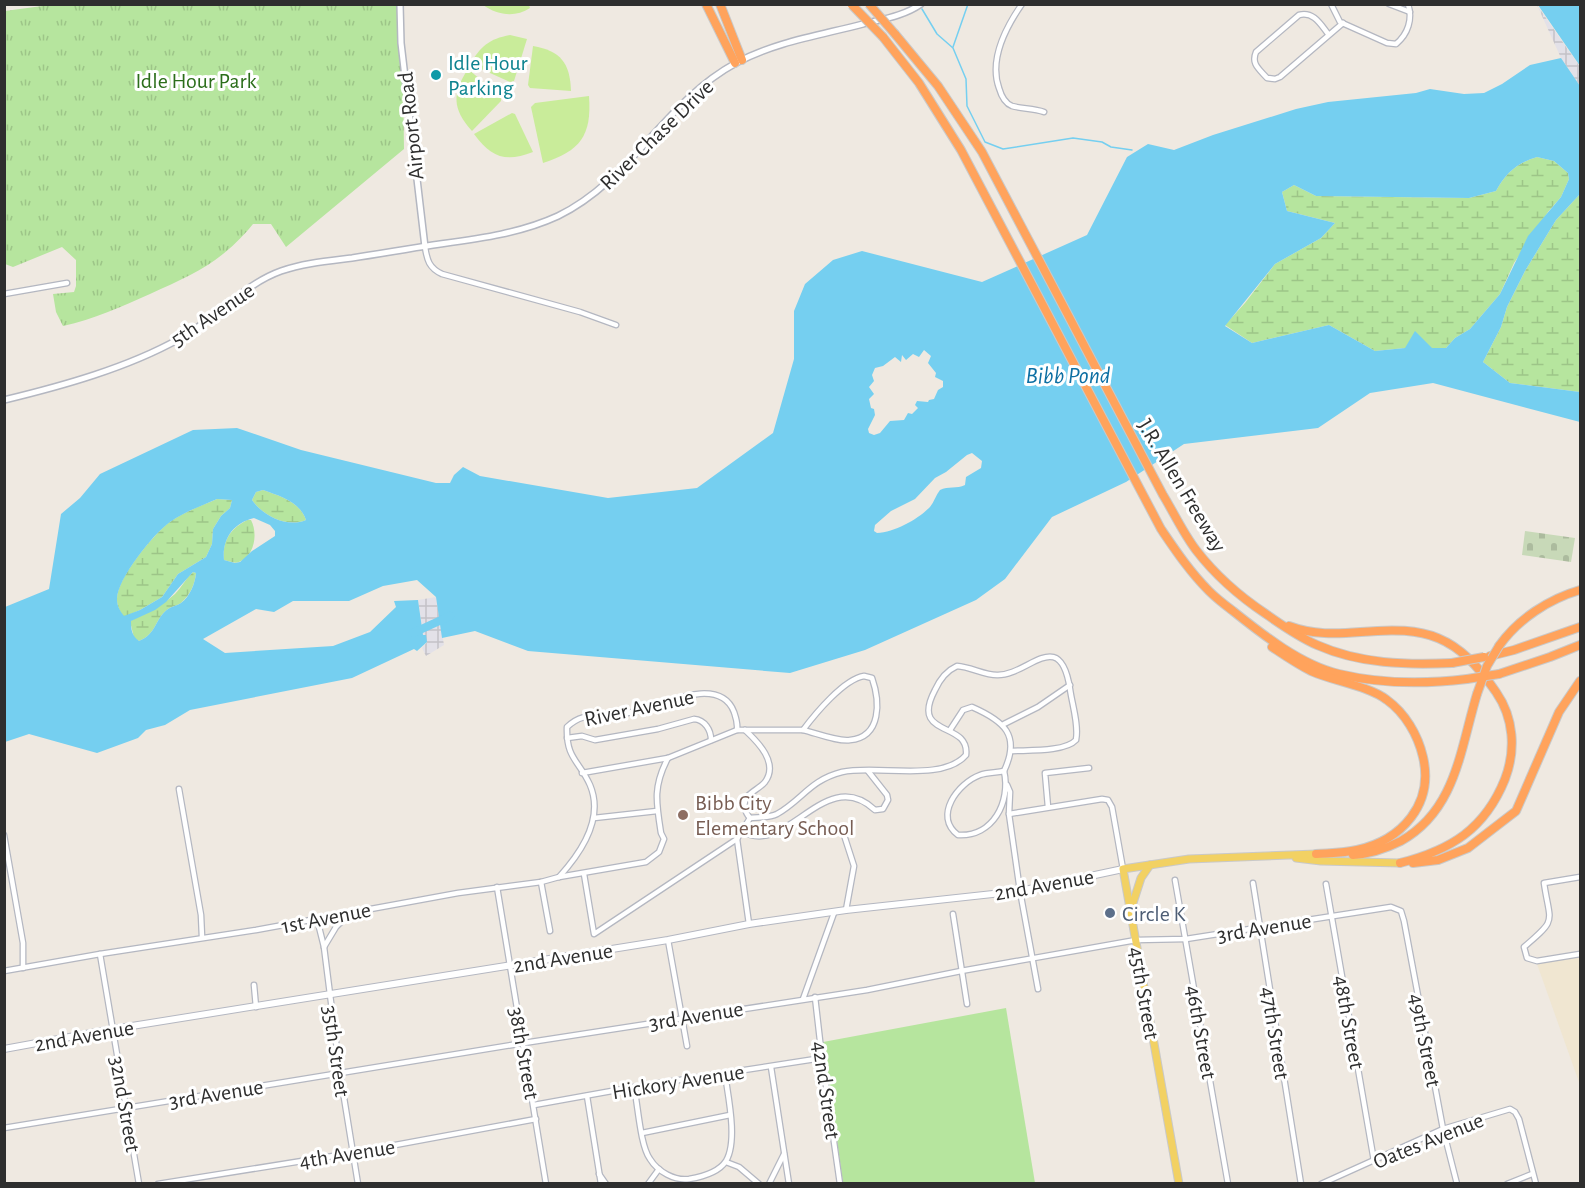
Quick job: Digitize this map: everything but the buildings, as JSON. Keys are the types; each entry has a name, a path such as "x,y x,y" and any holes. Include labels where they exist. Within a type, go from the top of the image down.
{"highway":[{"path":"706,4 738,62"},
{"path":"720,4 738,62"},
{"name":"J.R. Allen Freeway","path":"869,4 922,65 968,129 1163,495 1194,547 1212,570 1235,592 1296,635 1318,646 1379,662 1414,665 1452,663 1514,651 1581,627"},
{"name":"J.R. Allen Freeway","path":"852,5 883,37 919,83 948,128 974,173 1146,503 1181,560 1210,593 1268,638 1306,661 1338,674 1375,680 1434,683 1499,674 1581,645"},
{"path":"1316,854 1354,855 1375,852 1405,838 1427,822 1443,800 1452,782 1486,666 1499,646 1507,635 1532,613 1551,601 1581,590"},
{"path":"1210,593 1272,647 1310,670 1385,698 1404,718 1418,741 1424,760 1425,787 1418,806 1402,828 1371,846 1346,852 1316,854"},
{"path":"1265,614 1291,627 1318,633 1399,630 1432,635 1468,655 1499,695 1509,720 1512,747 1507,774 1496,798 1476,826 1458,839 1430,854 1400,863"},
{"path":"1400,863 1438,860 1468,848 1516,811 1559,712 1581,681"}],"main road":[{"path":"1123,869 1189,859 1316,854"},
{"path":"1279,856 1321,861 1400,863"},
{"path":"1131,910 1141,878 1150,865"},
{"path":"1134,901 1138,867"},
{"name":"2nd Avenue","path":"4,1048 668,940 749,924 846,910 1020,891 1123,869"},
{"name":"45th Street","path":"1123,869 1179,1184"}],"street":[{"name":"Airport Road","path":"400,4 401,43 425,247"},
{"name":"River Chase Drive","path":"425,247 498,236 558,216 585,200 610,181 698,88 738,62 783,44 901,14 921,4"},
{"path":"1022,4 1011,22 996,58 996,79 1002,97 1011,106 1034,108 1044,112"},
{"path":"1330,4 1341,22 1387,43 1396,44 1407,32 1410,20 1408,4"},
{"path":"1389,4 1410,12"},
{"path":"1329,35 1312,15 1304,13 1299,15 1256,52 1253,59 1255,65 1267,78 1275,79 1344,23"},
{"path":"425,247 430,266 434,271 580,312 616,326"},
{"name":"5th Avenue","path":"4,400 100,372 160,348 205,323 255,284 284,270 315,263 425,247"},
{"path":"4,294 67,283"},
{"path":"750,818 774,815 792,804 807,788 824,778 842,772 927,771 957,764 966,755 964,744 950,730 940,727 931,720 927,708 943,676 957,666 967,666 1000,676 1038,659 1051,656 1059,660 1066,671 1077,735 1072,744 1057,748 1012,751"},
{"path":"582,773 668,758 737,730 803,730 849,741 862,737 871,731 876,719 877,702 872,678 857,677 833,696 803,730"},
{"path":"1004,724 1038,707 1070,685"},
{"name":"River Avenue","path":"567,738 567,727 586,715 609,716 638,711 693,694 712,695 730,704 738,724 737,730"},
{"path":"950,730 963,710 972,707 1004,724 1010,738 1012,751 1004,771 1010,792 1009,814 1038,989"},
{"path":"559,877 577,855 594,818 590,786 570,756 567,738 582,736 595,740 658,729 694,719 705,724 711,734 711,740"},
{"path":"745,730 760,743 767,757 769,768 766,781 748,796 745,802 745,813 750,818"},
{"path":"594,818 657,811 655,792 659,774 668,758"},
{"path":"1009,814 1048,807 1045,773 1089,768"},
{"path":"742,831 752,837 761,837 791,825 813,808 843,796 858,798 875,810 883,809 888,800 887,795 868,771"},
{"path":"1004,771 987,772 977,776 959,790 947,812 952,831 958,835 973,834 993,822 1000,813 1007,784"},
{"path":"179,789 201,915 202,938"},
{"name":"45th Street","path":"1048,807 1102,799 1110,802 1123,869"},
{"name":"1st Avenue","path":"4,971 497,887 540,882 646,862 659,852 663,844 664,839 657,811"},
{"path":"584,874 594,934 737,839 750,818"},
{"path":"4,835 23,943 23,968"},
{"path":"844,835 854,866 846,910"},
{"path":"737,839 749,924"},
{"path":"1581,877 1544,884 1550,918 1548,927 1524,947 1527,958 1537,960 1581,954"},
{"name":"46th Street","path":"1175,880 1228,1184"},
{"path":"540,882 550,931"},
{"name":"47th Street","path":"1253,883 1300,1184"},
{"name":"48th Street","path":"1326,884 1374,1161"},
{"name":"38th Street","path":"497,887 546,1184"},
{"name":"3rd Avenue","path":"4,1128 682,1017 867,990 1136,940 1185,939 1387,908"},
{"name":"49th Street","path":"1387,908 1401,911 1404,921 1443,1129 1457,1184"},
{"path":"324,947 336,927 352,912"},
{"path":"803,999 834,913"},
{"path":"953,914 967,1004"},
{"name":"35th Street","path":"317,919 324,947 340,1073 358,1184"},
{"path":"668,940 687,1046"},
{"name":"32nd Street","path":"100,954 139,1184"},
{"path":"254,985 256,1008"},
{"name":"42nd Street","path":"815,997 840,1184"},
{"name":"Hickory Avenue","path":"534,1105 822,1058"},
{"path":"771,1067 789,1184"},
{"path":"634,1087 643,1144 649,1159 659,1169 675,1178 687,1179 705,1175 726,1162 730,1149 732,1126 726,1074"},
{"path":"587,1096 600,1184"},
{"name":"Oates Avenue","path":"1321,1184 1443,1129 1510,1109 1519,1119 1532,1174"},
{"path":"642,1133 730,1115"},
{"name":"4th Avenue","path":"158,1184 352,1153 536,1119"},
{"path":"769,1184 784,1154"},
{"path":"726,1162 739,1167 759,1184"},
{"path":"648,1184 659,1169"},
{"path":"597,1172 606,1184"},
{"path":"1507,1184 1532,1174 1536,1184"}],"shaded area":[{"path":"1537,5 1580,67 1580,86 1561,58"},
{"path":"436,597 444,645 426,656 422,648 427,642 423,635 418,600"},
{"path":"1580,956 1580,1085 1537,964"}],"green space":[{"name":"Idle Hour Park","path":"57,4 402,5 404,149 286,247 271,224 253,224 218,258 194,273 118,308 63,326 56,312 53,294 74,292 76,260 62,247 13,267 5,264 5,11"},
{"path":"483,5 529,5 530,8 518,13 506,14"},
{"path":"510,35 527,39 514,81 510,82 470,64 486,44"},
{"path":"533,46 551,51 562,60 569,73 571,91 530,88 528,85"},
{"path":"468,69 501,97 501,101 472,131 461,115 457,101 459,86"},
{"path":"589,96 588,122 581,140 566,153 543,163 531,107 535,103"},
{"path":"512,113 515,114 533,152 514,157 499,156 486,148 474,134"},
{"path":"1537,157 1554,161 1568,173 1569,179 1561,197 1548,212 1514,263 1500,294 1470,329 1455,338 1446,348 1375,351 1329,325 1252,343 1225,325 1275,264 1321,238 1335,223 1287,211 1282,192 1294,185 1316,196 1469,198 1496,191 1513,169"},
{"path":"1580,194 1580,392 1510,383 1483,362 1525,271 1556,220"},
{"path":"263,490 294,504 306,520 283,521 262,511 252,500 256,492"},
{"path":"217,499 232,500 230,508 221,516 213,529 212,544 206,557 178,574 162,597 124,617 117,600 118,591 128,570 144,548 167,524"},
{"path":"247,520 251,520 254,531 252,550 239,562 224,560 224,547 228,536"},
{"path":"1525,531 1575,538 1571,562 1522,555"},
{"path":"193,572 196,573 194,581 184,600 164,613 145,638 139,641 134,638 130,621 169,599"},
{"path":"1006,1008 1035,1183 843,1183 823,1042"}],"water":[{"path":"1538,5 1580,5 1580,66"},
{"name":"Bibb Pond","path":"1561,58 1580,86 1580,194 1556,220 1525,271 1483,362 1510,383 1580,392 1580,422 1433,383 1370,393 1318,428 1184,444 1126,482 1052,517 1005,579 976,600 865,650 790,673 528,651 475,631 442,638 436,597 417,580 383,586 349,601 293,601 274,612 256,609 203,639 225,653 333,646 370,632 396,607 394,601 418,600 423,635 426,635 427,642 417,651 414,649 352,678 190,710 165,725 146,730 138,738 97,753 29,734 5,742 5,607 49,589 61,514 80,498 100,474 193,430 237,428 301,450 436,483 450,483 454,475 463,467 480,476 608,498 697,488 773,433 794,359 794,311 805,284 833,260 862,251 982,282 1087,235 1127,157 1148,144 1174,150 1296,109 1328,102 1416,93 1430,89 1464,94 1484,93 1530,65","holes":["1537,157 1554,161 1568,173 1569,179 1561,197 1528,236 1500,294 1470,329 1455,338 1446,348 1432,348 1415,331 1405,348 1375,351 1329,325 1252,343 1225,326 1275,264 1321,238 1335,223 1287,211 1282,192 1294,185 1316,196 1469,198 1496,191 1513,169","924,350 931,356 928,363 936,373 935,377 943,381 943,387 938,390 934,399 928,402 917,401 915,405 918,408 912,414 908,413 904,420 890,421 880,433 874,435 869,433 868,429 875,415 869,399 874,394 869,387 874,381 872,375 875,368 883,366 895,357 901,362 902,355 906,360 913,354 919,357","972,453 982,461 981,468 966,477 965,485 940,490 930,507 912,521 891,530 877,533 874,531 875,525 891,511 915,499 935,478","263,490 289,500 306,520 291,522 276,519 262,511 252,500 256,492","217,499 232,500 230,508 221,516 213,529 212,544 206,557 178,574 162,597 124,616 117,599 123,580 155,536 170,522","254,518 270,525 275,531 275,536 240,562 224,560 227,539 240,524","193,572 196,573 187,597 164,613 153,630 139,641 132,632 131,621 166,602"]}],"waterway":[{"path":"953,47 968,4"},
{"path":"922,9 937,34 953,48 966,79 967,106 985,142 1003,149 1073,138 1102,142 1111,147 1132,150"},
{"path":"413,633 450,616"}],"place":[{"name":"Idle Hour Parking","path":"436,75"},
{"name":"Bibb City Elementary School","path":"683,815"},
{"name":"Circle K","path":"1110,913"}]}
